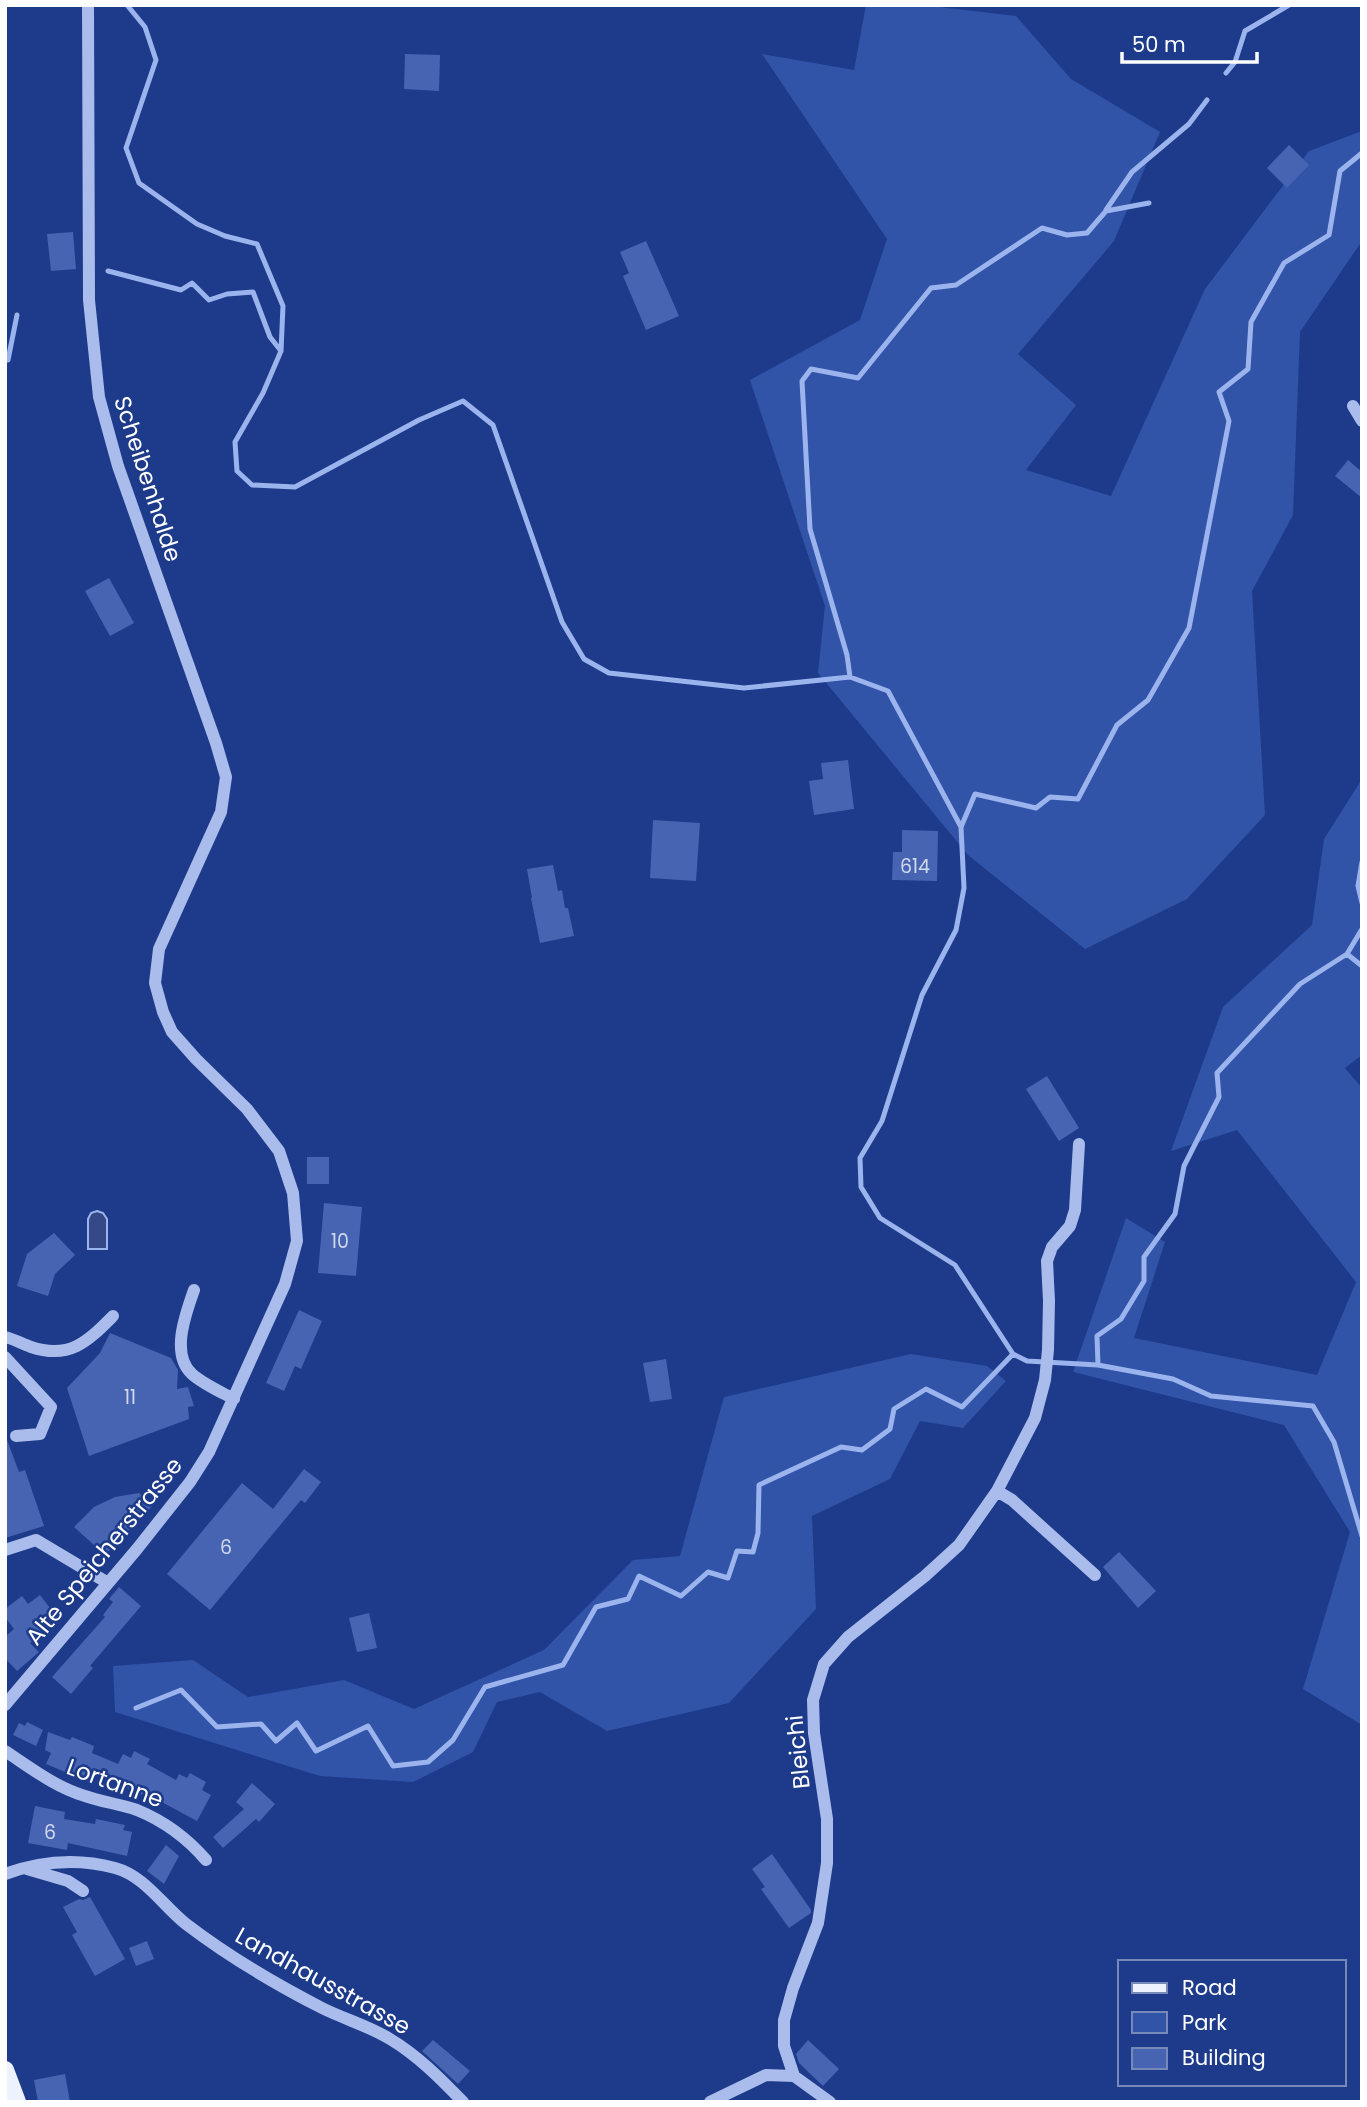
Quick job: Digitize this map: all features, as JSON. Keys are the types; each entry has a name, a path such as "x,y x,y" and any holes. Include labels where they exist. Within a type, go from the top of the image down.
{"main road":[{"path":"5,2070 17,2102"}],"street":[{"name":"Scheibenhalde","path":"88,5 89,300 99,397 118,466 226,777"},
{"path":"1353,406 1362,421"},
{"name":"Alte Speicherstrasse","path":"5,1705 190,1482 209,1452 285,1284 297,1241 293,1193 279,1151 247,1109 172,1032 155,984 159,949 221,812 226,777"},
{"name":"Bleichi","path":"794,2076 784,2046 784,2020 818,1923 828,1863 827,1819 814,1733 813,1700 824,1664 848,1637 925,1576 959,1545 997,1491 1035,1418 1045,1380 1048,1350 1047,1261 1052,1247 1070,1226 1075,1210 1079,1144"},
{"path":"194,1290 184,1319 181,1355 190,1373 234,1399"},
{"path":"5,1337 52,1352 72,1349 89,1341 113,1316"},
{"path":"5,1357 51,1407 40,1434 16,1436"},
{"path":"997,1491 1012,1500 1095,1575"},
{"path":"5,1550 36,1540 108,1583"},
{"name":"Lortanne","path":"5,1751 50,1782 84,1796 136,1810 170,1827 193,1845 206,1860"},
{"name":"Landhausstrasse","path":"5,1874 47,1862 78,1862 117,1868 139,1880 184,1922 218,1947 324,2009 391,2039 463,2102"},
{"path":"23,1867 68,1881 83,1891"},
{"path":"710,2102 766,2076 794,2076 830,2102"}],"green space":[{"path":"866,5 922,5 1016,16 1071,79 1160,132 1114,241 1018,354 1076,405 1026,470 1111,496 1205,289 1309,151 1362,131 1362,241 1300,332 1293,515 1252,591 1265,815 1187,899 1085,949 968,855 818,673 825,606 750,380 860,320 887,239 762,54 854,70"},
{"path":"1362,779 1362,1055 1345,1068 1362,1088 1362,1725 1303,1689 1350,1532 1284,1425 1073,1372 1126,1218 1165,1242 1134,1338 1317,1375 1356,1282 1237,1130 1171,1151 1223,1007 1312,925 1324,839"},
{"path":"911,1354 987,1366 1006,1381 963,1428 920,1421 890,1479 812,1516 816,1609 729,1703 607,1731 540,1692 497,1702 473,1752 413,1782 320,1776 115,1712 113,1666 193,1660 248,1697 344,1680 414,1709 544,1650 633,1560 680,1556 724,1397"}],"shaded area":[{"path":"91,1213 103,1213 107,1219 107,1249 88,1249 88,1219"}],"building":[{"path":"405,54 440,55 439,91 404,89"},
{"path":"1289,145 1309,165 1287,188 1267,168"},
{"path":"73,232 76,269 51,271 47,234"},
{"path":"646,241 679,316 646,330 623,276 629,273 620,252"},
{"path":"1348,460 1362,472 1362,498 1335,476"},
{"path":"109,578 134,623 110,636 85,591"},
{"path":"848,760 854,809 814,815 809,781 823,779 821,763"},
{"path":"653,820 700,823 696,881 650,878"},
{"path":"902,830 938,831 937,881 892,880 893,852 902,852"},
{"path":"553,865 558,891 562,890 574,936 540,943 527,869"},
{"path":"1047,1076 1079,1128 1059,1141 1026,1089"},
{"path":"307,1157 329,1157 329,1184 307,1184"},
{"path":"324,1203 362,1207 356,1276 318,1273"},
{"path":"54,1233 75,1255 55,1274 48,1296 17,1286 27,1254"},
{"path":"299,1310 322,1321 301,1369 295,1366 284,1391 266,1383"},
{"path":"110,1333 171,1358 178,1370 177,1389 188,1387 194,1406 188,1407 189,1419 89,1456 67,1388 100,1353"},
{"path":"666,1359 672,1399 650,1402 643,1363"},
{"path":"7,1440 19,1472 25,1470 44,1526 5,1538 5,1441"},
{"path":"304,1469 321,1482 305,1503 301,1500 210,1610 167,1574 242,1483 273,1509"},
{"path":"139,1493 153,1505 105,1555 74,1527 94,1507 115,1497"},
{"path":"1119,1552 1156,1591 1138,1608 1103,1567"},
{"path":"119,1587 141,1606 90,1666 93,1668 71,1694 52,1677 105,1617 103,1615 113,1602 109,1599"},
{"path":"40,1595 60,1621 30,1643 39,1652 17,1671 5,1658 5,1637 14,1629 5,1617 5,1609 22,1596 28,1604"},
{"path":"369,1613 377,1648 357,1652 349,1618"},
{"path":"27,1722 43,1730 36,1746 13,1735 19,1723 25,1726"},
{"path":"48,1732 70,1740 72,1737 94,1746 92,1753 118,1764 123,1754 131,1758 134,1751 150,1759 147,1764 176,1780 179,1774 187,1778 190,1773 206,1782 202,1790 211,1795 197,1821 143,1792 142,1795 93,1772 89,1782 46,1764 51,1753 45,1750"},
{"path":"252,1783 275,1804 259,1822 256,1819 223,1848 213,1837 244,1809 236,1802"},
{"path":"35,1806 65,1812 64,1819 95,1824 96,1819 125,1825 123,1830 132,1832 127,1856 68,1843 67,1850 28,1843"},
{"path":"166,1845 179,1856 164,1884 147,1871"},
{"path":"772,1854 811,1910 811,1913 789,1928 761,1889 765,1887 752,1869"},
{"path":"90,1897 125,1959 95,1976 72,1935 77,1932 63,1907"},
{"path":"147,1941 154,1959 136,1966 129,1948"},
{"path":"433,2040 470,2071 458,2084 422,2051"},
{"path":"808,2040 839,2069 823,2086 799,2063 796,2054"},
{"path":"65,2074 70,2102 38,2102 34,2080"}],"waterway":[{"path":"127,5 145,27 156,60 126,148 139,183 197,224 225,236 257,244 283,306 281,351 263,393 235,442 237,471 252,485 295,487 419,420 463,401 493,425 562,622 584,659 609,673 744,688 850,677 888,691 961,827 964,888 956,930 922,995 882,1121 860,1158 861,1187 880,1218 955,1265 1013,1354 1027,1361 1098,1365 1173,1379 1211,1396 1313,1406 1334,1442 1362,1536"},
{"path":"1226,73 1235,62 1245,31 1289,5"},
{"path":"1106,210 1132,172 1189,124 1207,100"},
{"path":"961,827 975,794 1036,808 1050,797 1078,799 1117,725 1148,700 1189,628 1229,421 1219,392 1248,369 1251,322 1284,263 1329,235 1340,171 1362,153"},
{"path":"850,677 847,655 810,529 802,381 811,369 858,378 931,288 956,285 1042,228 1067,235 1087,233 1106,211 1149,203"},
{"path":"108,271 181,290 192,283 209,300 227,294 253,292 270,337 281,351"},
{"path":"5,360 8,360 17,315"},
{"path":"1362,862 1358,886 1362,903"},
{"path":"1347,954 1362,929"},
{"path":"1098,1365 1097,1336 1121,1319 1144,1281 1144,1257 1175,1214 1184,1166 1219,1097 1217,1073 1300,984 1347,954 1362,966"},
{"path":"136,1708 181,1690 217,1727 261,1724 276,1741 297,1723 316,1751 368,1726 393,1766 428,1762 453,1740 485,1687 563,1665 596,1607 628,1599 639,1576 681,1596 708,1572 728,1578 737,1551 753,1552 758,1533 759,1485 841,1447 862,1450 890,1429 894,1409 926,1389 962,1407 1013,1354"}]}
